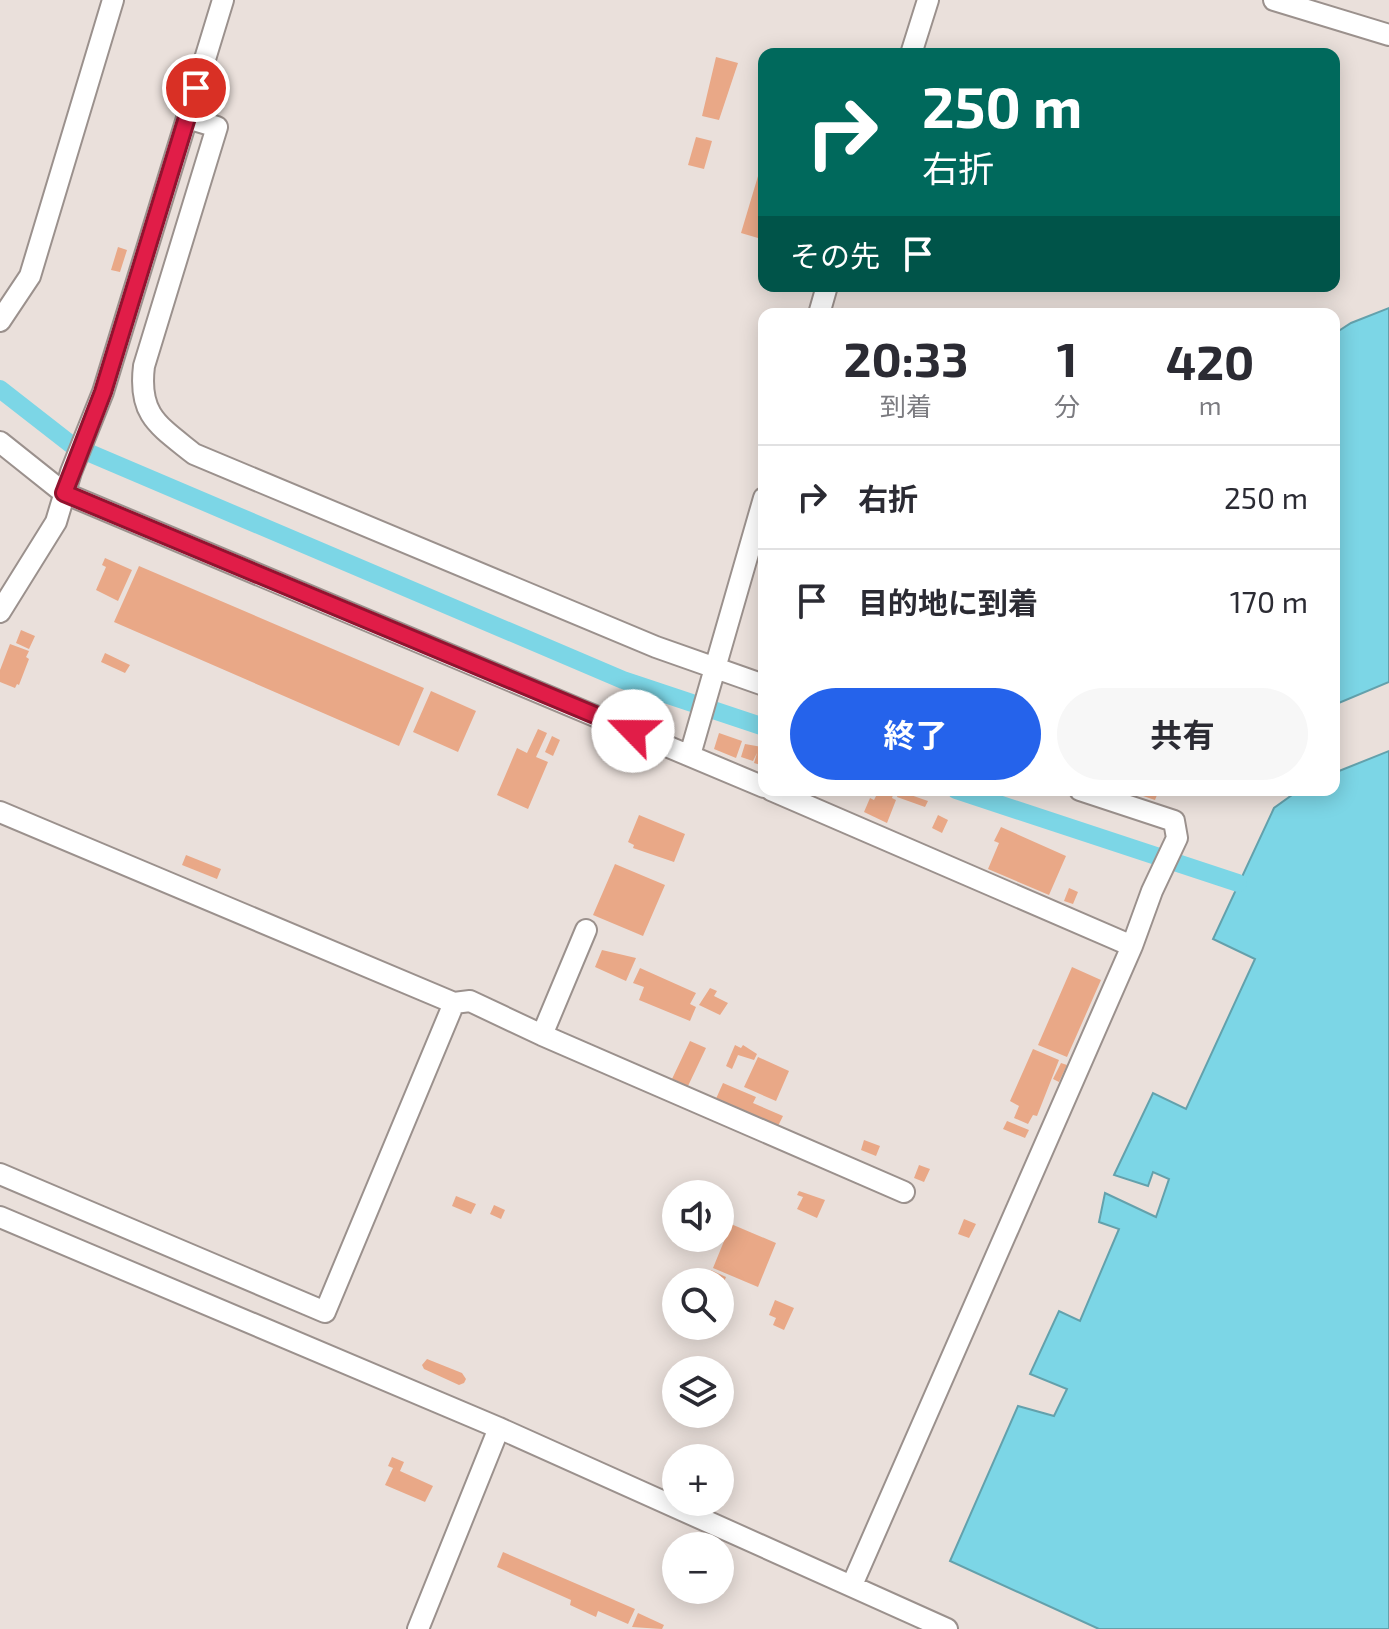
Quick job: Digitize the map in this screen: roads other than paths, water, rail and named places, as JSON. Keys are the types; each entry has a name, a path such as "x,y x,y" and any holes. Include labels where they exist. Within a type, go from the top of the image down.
{"lane":[{"path":"4,309 30,276 113,0"},
{"path":"0,612 56,522 71,472 90,430 223,0"},
{"path":"913,48 928,0"},
{"path":"1274,0 1389,35"},
{"path":"187,118 217,127 144,366 141,389 147,410 164,430 194,454 656,647 712,675 758,684"},
{"path":"0,442 64,493 691,753 758,784"},
{"path":"691,753 758,518"},
{"path":"785,796 1132,946"},
{"path":"852,1585 1177,838 1174,821 1098,796"},
{"path":"0,812 454,1003 470,1001 904,1192"},
{"path":"542,1035 586,930"},
{"path":"0,1174 325,1312 454,1003"},
{"path":"0,1217 499,1428 947,1629"},
{"path":"418,1629 499,1428"}],"water":[{"path":"1389,308 1389,682 1340,702 1340,330"},
{"path":"1389,751 1389,1629 1099,1629 950,1561 1018,1406 1054,1416 1067,1389 1030,1374 1059,1311 1080,1321 1119,1229 1099,1222 1105,1193 1156,1217 1169,1179 1153,1172 1148,1186 1114,1175 1153,1093 1186,1109 1255,959 1213,939 1274,808 1291,796 1340,796 1340,771"}],"waterway":[{"path":"0,389 73,446 623,680 758,725"},
{"path":"974,796 1238,883"}]}
